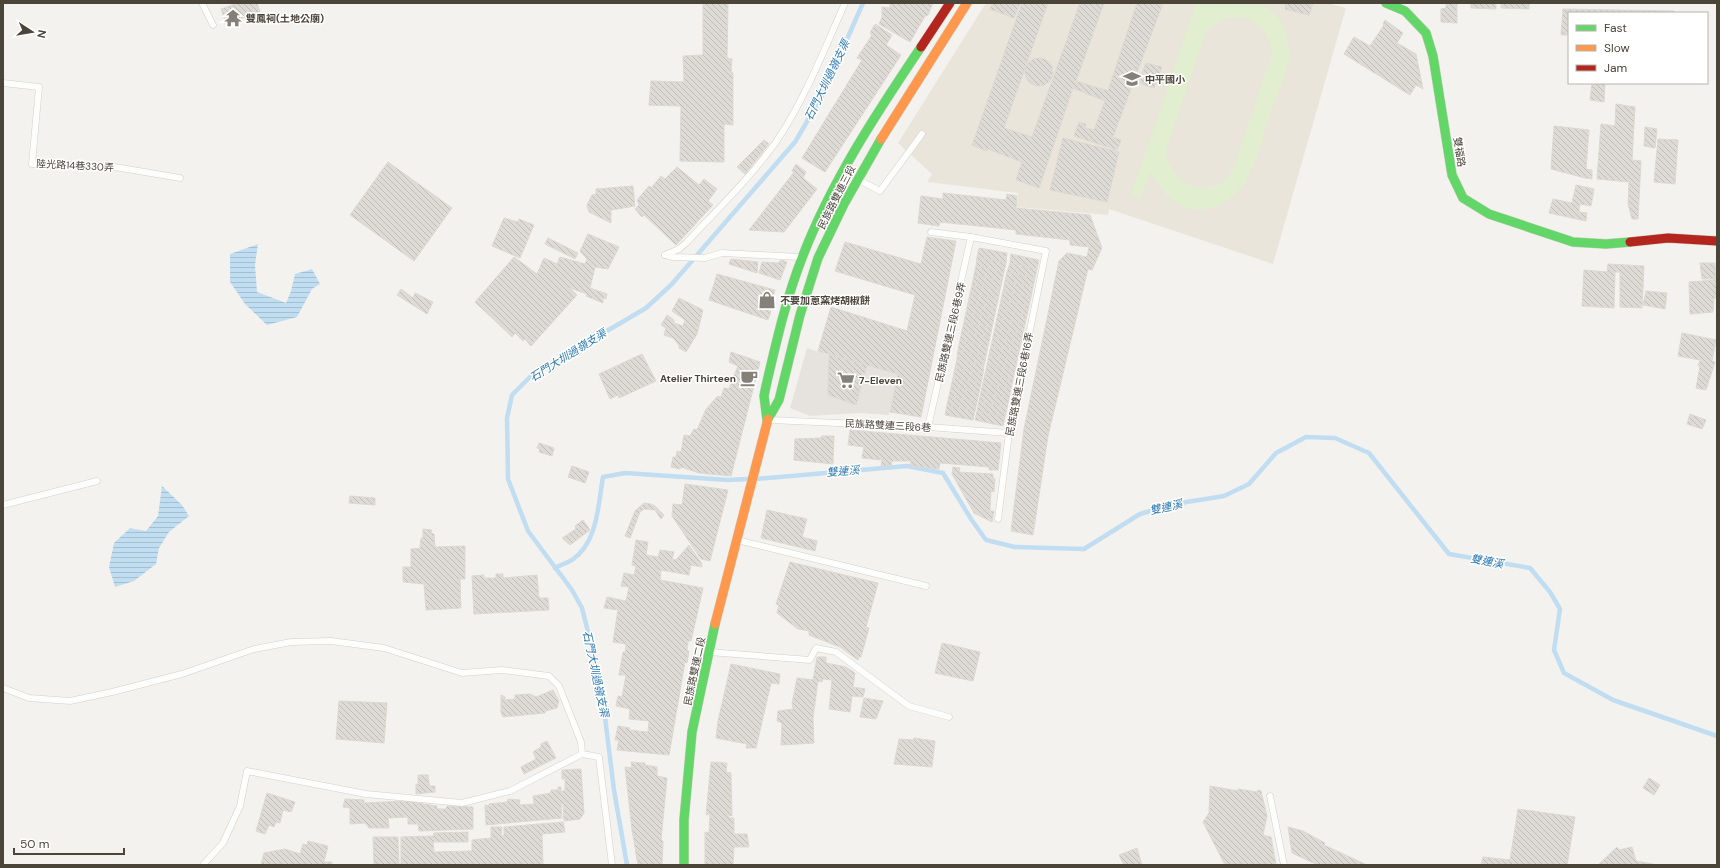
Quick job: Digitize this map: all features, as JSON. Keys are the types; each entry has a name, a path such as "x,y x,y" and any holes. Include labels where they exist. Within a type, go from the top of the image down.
{"main road":[{"name":"民族路雙連三段","path":"767,420 764,396 766,386 783,312 802,257 829,196 857,146 950,3"},
{"name":"民族路雙連三段","path":"751,485 767,420 779,400 800,315 818,258 857,179 967,3"},
{"name":"雙福路","path":"1387,3 1405,12 1426,33 1433,56 1452,175 1463,198 1489,214 1573,242 1606,244 1668,238 1717,242"},
{"name":"民族路雙連二段","path":"684,865 684,820 692,732 708,652 751,485"}],"lane":[{"path":"202,3 213,26"},
{"path":"818,258 722,253 700,258 673,257 665,255 679,249 687,242 758,164 775,142 793,115 845,3"},
{"name":"陸光路14巷330弄","path":"3,84 38,87 32,164 109,166 180,178"},
{"path":"843,172 880,191 922,134"},
{"path":"931,232 971,238"},
{"name":"民族路雙連三段6巷16弄","path":"971,238 1046,251 1009,433 998,519"},
{"name":"民族路雙連三段6巷9弄","path":"928,427 971,238"},
{"name":"民族路雙連三段6巷","path":"767,420 928,427 1009,433"},
{"path":"3,505 97,482"},
{"path":"737,540 926,586"},
{"path":"3,688 29,698 70,700 112,692 182,674 254,649 290,642 330,641 384,648 462,673 502,670 548,676 559,686 581,742 582,754"},
{"path":"708,652 810,660 816,648 836,652 909,706 949,717"},
{"path":"203,865 223,843 240,806 247,771 366,794 462,803 510,791 582,754 599,757 612,865"},
{"path":"1270,796 1284,865"}],"shaded area":[{"name":"中平國小","path":"986,3 1327,3 1346,8 1273,264 1109,209 1108,215 1017,207 1018,193 927,182 932,174 898,143"},
{"path":"807,348 829,355 828,395 855,405 867,365 898,374 889,415 859,413 810,416 790,408"}],"green space":[{"path":"1196,3 1216,3 1215,5 1227,3 1253,3 1263,5 1270,9 1276,15 1284,30 1289,46 1290,58 1271,111 1261,145 1248,177 1243,185 1228,200 1219,205 1200,210 1190,209 1171,199 1150,172 1141,198 1131,195","holes":["1235,17 1250,20 1261,27 1270,45 1272,53 1232,172 1223,182 1217,185 1197,187 1179,178 1171,167 1165,153 1207,30 1224,19"]}],"water":[{"path":"258,244 255,265 257,292 286,303 291,291 295,274 312,269 320,284 312,289 297,317 267,325 245,304 230,282 230,254"},
{"path":"162,486 182,505 189,516 169,532 159,548 156,564 134,581 115,587 109,567 114,543 130,528 146,531 158,516"}],"building":[{"name":"雙鳳祠(土地公廟)","path":"238,3 257,3 260,12 226,24 221,9"},
{"path":"703,3 728,3 727,58 732,59 733,125 724,124 724,162 680,161 681,106 649,105 651,81 684,82 683,56 703,55"},
{"path":"890,3 933,3 928,15 925,16 910,42 879,24 882,17 882,7 890,8"},
{"path":"993,3 1020,3 1014,18 990,9"},
{"path":"1022,3 1048,3 1004,128 1032,137 1080,3 1104,3 1076,81 1108,91 1137,3 1163,3 1113,137 1121,140 1117,150 1074,136 1079,122 1086,124 1085,128 1094,130 1105,101 1073,88 1039,188 1016,180 1022,162 988,149 987,151 972,145"},
{"path":"1286,3 1313,3 1309,15 1285,9"},
{"path":"1446,3 1457,3 1457,23 1441,22 1441,9 1446,8"},
{"path":"1471,3 1496,3 1496,9 1471,8"},
{"path":"1501,3 1529,3 1529,9 1501,8"},
{"path":"1563,9 1674,11 1568,12 1568,35 1561,35"},
{"path":"1385,20 1403,33 1397,43 1416,54 1423,89 1416,85 1410,95 1344,54 1354,37 1370,46 1384,25"},
{"path":"875,24 892,35 886,45 901,55 825,172 802,158 862,60 857,58 872,35 870,33"},
{"path":"1039,58 1049,62 1053,72 1049,82 1039,86 1029,82 1025,72 1029,62"},
{"path":"1146,63 1162,67 1154,88 1138,83"},
{"path":"1592,84 1605,84 1604,102 1590,100"},
{"path":"1616,104 1635,107 1632,160 1641,161 1638,219 1632,219 1628,204 1629,182 1597,179 1601,124 1615,126"},
{"path":"1554,126 1589,130 1586,169 1592,170 1592,179 1551,169"},
{"path":"1645,127 1657,129 1655,148 1644,146"},
{"path":"1063,138 1119,152 1107,202 1050,190"},
{"path":"1658,139 1678,140 1675,184 1654,182"},
{"path":"764,140 769,144 745,174 737,167"},
{"path":"388,162 452,208 414,261 350,215"},
{"path":"796,164 806,172 803,178 817,189 784,232 749,230 794,172 792,171"},
{"path":"677,167 699,185 704,179 717,189 708,201 713,205 676,245 644,215 642,217 635,209 639,205 637,200 649,186 651,188 661,176 665,179"},
{"path":"1576,185 1594,189 1591,206 1580,204 1579,212 1587,213 1586,221 1549,213 1553,199 1572,203"},
{"path":"633,186 635,206 611,210 611,223 589,212 587,205 592,195 596,194 596,189"},
{"path":"943,193 1006,200 1007,194 1017,196 1016,208 1090,215 1102,248 1092,270 1088,269 1048,436 1033,535 1011,531 1024,429 1059,261 1067,253 1087,257 1089,247 1070,245 1070,240 1016,234 1016,230 940,222 939,226 918,223 921,196 943,199"},
{"path":"504,218 518,222 519,219 534,225 520,258 492,246"},
{"path":"588,234 619,247 608,269 595,267 590,288 607,294 606,299 603,298 603,303 586,296 587,294 570,288 577,295 531,346 525,339 523,341 515,333 512,337 475,302 514,257 537,274 544,258 557,264 560,257 585,264 587,259 580,251"},
{"path":"927,237 956,241 921,417 890,412 898,374 818,351 831,307 907,331 915,295 835,271 845,242 921,264"},
{"path":"548,238 578,253 575,259 545,244"},
{"path":"979,248 1007,253 1006,263 977,257"},
{"path":"1011,254 1039,260 1037,269 1010,263"},
{"path":"977,257 1006,263 1004,272 976,266"},
{"path":"731,259 758,262 757,273 729,264"},
{"path":"781,260 787,262 780,280 759,273 762,262 778,263"},
{"path":"1010,263 1037,269 1035,278 1007,272"},
{"path":"1700,263 1715,263 1717,298 1714,298 1713,312 1690,314 1689,282 1715,280 1702,279"},
{"path":"1608,264 1644,266 1642,308 1620,307 1620,272 1615,272 1614,308 1582,306 1584,270 1607,272"},
{"path":"976,266 1004,272 1002,281 974,275"},
{"path":"1007,272 1035,278 1033,287 1005,281"},
{"path":"717,274 775,290 768,320 709,300"},
{"path":"974,275 1002,281 1000,290 972,285"},
{"path":"1005,281 1033,287 1031,297 1003,291"},
{"path":"972,285 1000,290 998,300 970,294"},
{"path":"401,289 413,298 415,293 433,302 427,314 397,295"},
{"path":"1003,291 1031,297 1029,306 1001,300"},
{"path":"1646,291 1667,293 1665,309 1643,305"},
{"path":"970,294 998,300 996,309 968,303"},
{"path":"679,298 703,310 697,334 686,352 679,348 679,345 673,338 664,335 666,328 661,325 667,315 674,320 674,323 683,326 685,320 672,311"},
{"path":"1001,300 1029,306 1027,315 999,309"},
{"path":"968,303 996,309 994,318 966,312"},
{"path":"999,309 1027,315 1025,324 997,318"},
{"path":"966,312 994,318 992,328 964,322"},
{"path":"997,318 1025,324 1023,334 995,328"},
{"path":"964,322 992,328 990,337 962,331"},
{"path":"995,328 1023,334 1021,343 993,337"},
{"path":"962,331 990,337 988,346 960,340"},
{"path":"1682,333 1716,340 1712,361 1715,362 1706,390 1696,388 1700,360 1678,356"},
{"path":"993,337 1021,343 1019,352 991,346"},
{"path":"960,340 988,346 986,356 958,350"},
{"path":"991,346 1019,352 1017,361 989,355"},
{"path":"958,350 986,356 984,365 957,359"},
{"path":"731,352 760,362 731,476 699,473 681,467 680,469 671,467 673,457 676,457 677,451 681,452 684,435 690,436 694,429 697,430 706,409 718,396 721,397 724,388 729,389 738,366 729,362"},
{"path":"642,354 656,381 619,398 618,395 610,399 599,374"},
{"name":"7-Eleven","path":"829,355 867,365 856,405 828,395"},
{"path":"989,355 1017,361 1015,370 987,365"},
{"path":"957,359 984,365 983,374 955,368"},
{"path":"987,365 1015,370 1013,380 985,374"},
{"path":"955,368 983,374 981,383 953,378"},
{"path":"985,374 1013,380 1011,389 983,383"},
{"path":"953,378 981,383 979,393 951,387"},
{"path":"983,383 1011,389 1009,398 981,392"},
{"path":"951,387 979,393 977,402 949,396"},
{"path":"981,392 1009,398 1007,408 979,401"},
{"path":"949,396 977,402 975,411 947,405"},
{"path":"979,401 1007,408 1005,417 977,411"},
{"path":"947,405 975,411 973,420 945,415"},
{"path":"977,411 1005,417 1003,426 975,420"},
{"path":"1690,414 1706,420 1702,429 1687,424"},
{"path":"850,430 1001,443 998,470 989,470 989,467 940,463 939,469 910,466 911,461 892,461 891,466 881,466 882,460 862,458 864,447 848,445"},
{"path":"822,436 834,436 833,464 794,460 795,439 821,438"},
{"path":"539,443 554,448 552,456 539,452 540,449 537,448"},
{"path":"572,466 589,472 585,483 568,477"},
{"path":"953,467 960,468 959,472 993,474 993,478 995,479 994,492 991,491 990,511 994,511 992,522 974,513 952,474"},
{"path":"685,484 728,490 710,561 701,559 672,516 673,504 682,505"},
{"path":"350,496 375,498 375,505 349,503"},
{"path":"644,503 655,506 664,515 661,519 655,510 644,509 640,512 630,538 625,536 635,511"},
{"path":"767,510 807,519 802,537 817,541 815,551 761,538"},
{"path":"583,520 590,530 570,545 562,538 576,529 575,526"},
{"path":"423,529 432,530 431,533 434,534 435,547 465,546 465,579 460,579 461,608 426,610 424,584 403,582 403,567 411,567 411,549 420,548 421,538 423,538"},
{"path":"636,540 648,542 646,555 658,557 660,550 674,552 672,559 676,560 689,545 702,564 702,567 691,565 689,575 661,570 660,580 703,588 691,641 688,641 687,651 689,651 687,663 685,662 669,755 617,750 619,740 615,740 618,726 630,728 629,730 648,732 649,721 629,719 630,709 616,706 618,696 622,697 626,675 619,675 626,644 613,642 618,610 604,608 607,597 626,601 629,587 621,586 624,573 634,575 636,566 632,565"},
{"path":"790,562 878,583 866,627 869,628 861,657 859,657 858,660 840,647 809,635 809,631 798,629 777,613 779,605 776,604"},
{"path":"496,574 503,574 503,578 537,575 539,598 548,598 549,610 474,614 472,576 484,575 484,578 496,578"},
{"path":"942,643 980,652 973,681 935,673"},
{"path":"817,657 826,657 826,663 846,667 855,673 853,687 865,689 863,697 852,696 850,712 829,709 832,680 823,679 822,682 818,681 813,718 814,743 781,745 782,723 777,721 778,711 793,709 792,704 797,678 813,680"},
{"path":"731,664 780,674 779,684 771,683 756,748 746,748 747,744 716,738 718,721"},
{"path":"553,690 559,701 557,708 545,711 545,713 503,717 501,713 501,695 505,697 505,700 515,699 515,695 530,694 536,697"},
{"path":"864,698 883,701 876,719 860,717"},
{"path":"339,701 387,703 384,743 336,739"},
{"path":"914,738 935,741 932,767 894,764 899,739 913,740"},
{"path":"547,741 556,758 524,774 521,767 536,759 533,752 541,747 541,744"},
{"path":"631,762 645,763 645,765 657,767 657,776 667,778 661,840 663,841 662,865 638,865 632,830 625,767 632,768"},
{"path":"711,762 727,763 726,772 731,773 732,816 729,815 729,818 734,818 734,834 747,834 749,847 734,847 733,865 705,865 705,832 709,833 710,814 706,815"},
{"path":"581,769 584,813 580,819 564,821 563,803 561,804 562,818 486,825 485,805 489,806 489,804 507,802 508,799 520,800 519,805 534,804 533,796 551,793 551,790 558,790 558,787 561,787 561,792 565,790 565,779 562,779 562,770"},
{"path":"418,775 428,775 430,786 435,786 435,792 416,794"},
{"path":"1649,778 1660,785 1654,795 1643,788"},
{"path":"1210,786 1238,791 1238,789 1257,792 1258,790 1261,791 1267,816 1263,835 1271,837 1276,865 1225,865 1203,822 1209,813"},
{"path":"267,793 295,802 291,812 283,810 280,823 276,822 274,827 269,825 265,834 256,831"},
{"path":"345,799 364,800 364,803 404,801 437,806 437,809 446,809 447,806 473,807 473,829 419,831 418,824 408,824 408,817 388,818 389,828 369,828 365,823 350,824 350,808 343,807"},
{"path":"1518,809 1575,817 1567,865 1481,865 1483,857 1510,860"},
{"path":"563,822 565,832 542,834 543,865 401,865 401,837 433,836 434,833 468,832 468,842 433,842 434,852 472,851 472,840 491,838 491,827 502,827 501,836 504,836 504,827"},
{"path":"1288,827 1303,831 1325,843 1324,845 1367,865 1318,865 1292,853"},
{"path":"373,837 398,837 399,865 374,865"},
{"path":"308,841 328,846 324,862 332,862 332,865 261,865 264,853 285,849 300,854 303,844 307,845"},
{"path":"1617,847 1619,850 1632,847 1636,861 1653,865 1598,865"},
{"path":"1137,848 1142,865 1124,865 1119,855"}],"waterway":[{"name":"石門大圳過嶺支渠","path":"627,865 614,790 603,701 582,608 572,590 528,531 508,479 507,418 512,395 532,375 646,308 671,285 795,142 822,96 863,3"},
{"name":"雙連溪","path":"755,479 907,466 943,473 971,519 986,540 1015,547 1084,549 1140,514 1174,504 1224,496 1249,484 1276,453 1306,437 1335,438 1369,453 1449,554 1530,568 1550,592 1560,609 1554,650 1564,673 1613,700 1717,736"},
{"name":"雙連溪","path":"555,568 572,560 581,552 587,543 592,533 598,511 603,477 625,473 728,480 748,479"}],"traffic: fast":[{"path":"1386,3 1405,11 1426,33 1433,56 1452,175 1463,198 1489,214 1573,242 1606,244 1630,242"},
{"path":"767,420 764,396 782,321 802,258 826,202 871,123 921,47"},
{"path":"768,419 779,400 800,315 818,258 844,204 881,139"},
{"path":"684,865 684,820 692,732 715,624"}],"traffic: slow":[{"path":"881,139 967,3"},
{"path":"715,624 768,419"}],"traffic: jam":[{"path":"921,47 950,3"},
{"path":"1630,242 1668,238 1717,241"}],"place":[{"name":"雙鳳祠(土地公廟)","path":"233,18"},
{"name":"中平國小","path":"1132,79"},
{"name":"不要加蔥窯烤胡椒餅","path":"767,300"},
{"name":"Atelier Thirteen","path":"749,378"},
{"name":"7-Eleven","path":"846,380"}]}
